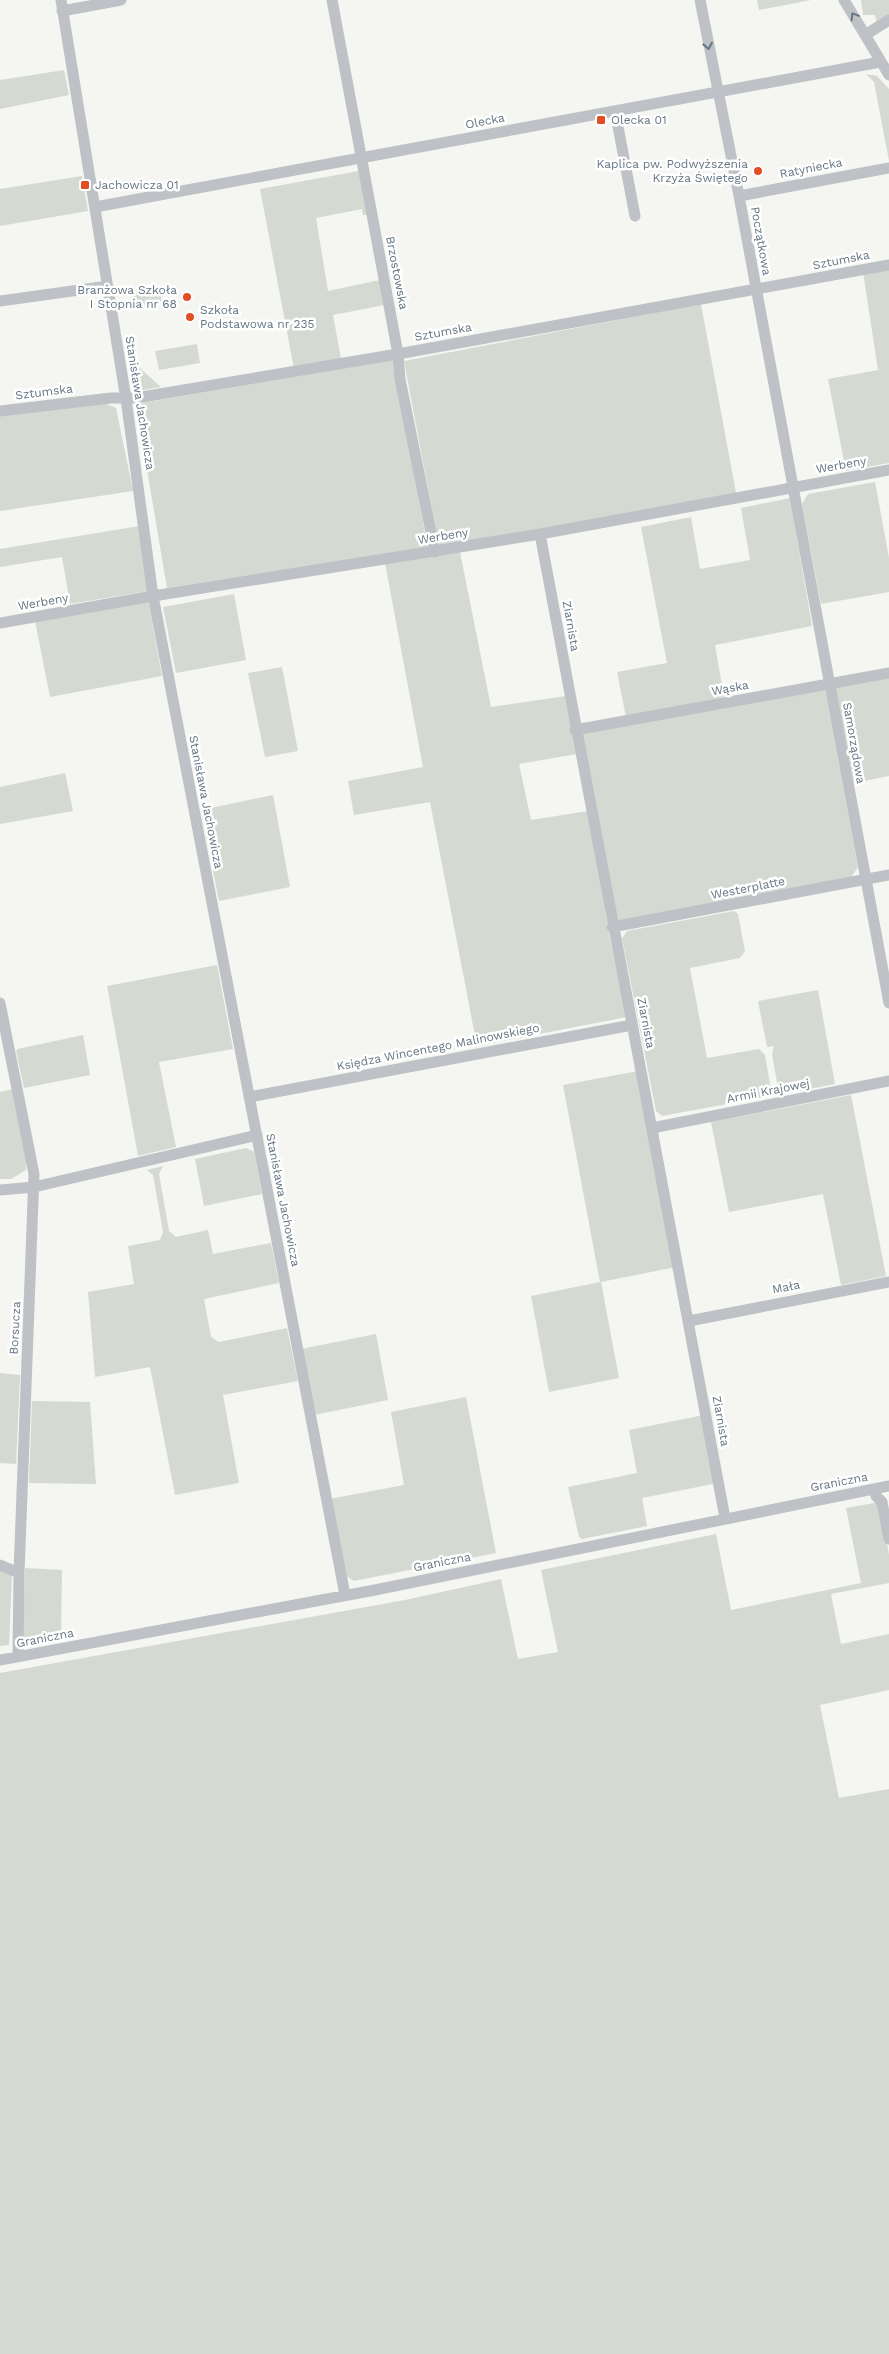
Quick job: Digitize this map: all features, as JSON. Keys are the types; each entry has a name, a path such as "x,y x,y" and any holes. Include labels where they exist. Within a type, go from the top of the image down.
{"street":[{"path":"62,5 121,0"},
{"name":"Brzostowska","path":"332,0 398,354 400,379 435,552"},
{"name":"Początkowa","path":"700,0 739,196 793,488"},
{"path":"844,0 889,75"},
{"name":"Stanisława Jachowicza","path":"62,5 126,399 153,596 345,1595"},
{"path":"865,35 889,20"},
{"name":"Olecka","path":"95,207 880,62"},
{"path":"615,111 635,216"},
{"name":"Ratyniecka","path":"739,196 889,168"},
{"name":"Sztumska","path":"0,411 111,398 126,399 398,354 889,265"},
{"path":"0,301 108,286"},
{"name":"Werbeny","path":"0,623 153,596 540,534 889,470"},
{"name":"Samorządowa","path":"793,488 889,1003"},
{"name":"Ziarnista","path":"540,534 612,927 689,1321 725,1518"},
{"name":"Wąska","path":"575,730 889,673"},
{"name":"Westerplatte","path":"612,927 889,875"},
{"name":"Borsucza","path":"0,1003 34,1174 19,1573 18,1657"},
{"name":"Księdza Wincentego Malinowskiego","path":"249,1097 632,1025"},
{"name":"Armii Krajowej","path":"652,1128 889,1081"},
{"path":"0,1190 34,1187 257,1135"},
{"name":"Mała","path":"689,1321 889,1282"},
{"name":"Graniczna","path":"0,1660 345,1595 889,1486"},
{"path":"875,1489 876,1496 882,1502 889,1539"},
{"path":"0,1565 19,1573"}],"shaded area":[{"path":"757,0 811,0 759,10"},
{"path":"861,0 889,0 889,19 877,26 875,15 863,15"},
{"path":"64,70 69,95 0,109 0,80"},
{"path":"866,74 877,76 889,89 889,161 874,82"},
{"path":"359,171 367,215 363,215 362,209 316,218 328,291 380,280 385,305 333,315 341,359 294,369 260,189"},
{"path":"82,176 88,211 0,226 0,189"},
{"path":"889,268 889,463 846,471 828,379 878,370 863,272"},
{"path":"159,289 162,302 135,307 133,294"},
{"path":"701,304 736,493 439,547 404,361"},
{"path":"197,344 200,363 159,370 155,351"},
{"path":"393,360 428,548 167,588 136,404"},
{"path":"132,361 161,387 138,391"},
{"path":"104,403 116,408 133,491 0,511 0,416"},
{"path":"875,482 889,558 889,592 821,604 802,504 808,494"},
{"path":"790,498 812,626 715,645 724,697 626,717 617,672 667,663 641,527 691,517 700,569 750,560 741,508"},
{"path":"139,526 148,591 70,604 62,557 0,567 0,549"},
{"path":"460,552 491,707 566,696 577,754 519,764 531,820 588,811 609,934 627,1017 477,1046 430,802 354,815 348,781 423,767 385,563"},
{"path":"234,594 246,660 176,673 163,607"},
{"path":"148,600 162,676 50,697 35,621"},
{"path":"282,667 298,751 265,757 248,673"},
{"path":"889,677 889,776 854,783 835,687"},
{"path":"825,689 858,867 850,879 615,922 579,734"},
{"path":"65,773 73,811 0,824 0,787"},
{"path":"273,795 290,887 219,901 201,810"},
{"path":"734,911 738,914 745,951 740,958 690,968 707,1058 759,1049 765,1055 771,1090 766,1097 662,1116 656,1111 622,938 627,931"},
{"path":"217,965 233,1049 159,1062 176,1147 138,1156 107,986"},
{"path":"818,990 835,1084 785,1094 778,1088 772,1054 774,1046 767,1047 758,1001"},
{"path":"83,1035 90,1075 24,1088 16,1051 18,1049"},
{"path":"638,1071 676,1267 601,1282 619,1378 549,1392 531,1296 600,1282 563,1085"},
{"path":"14,1089 27,1157 26,1170 11,1179 0,1179 0,1092"},
{"path":"851,1095 886,1276 841,1285 823,1194 729,1212 711,1122"},
{"path":"246,1148 254,1152 262,1194 204,1206 195,1159"},
{"path":"163,1166 159,1174 169,1231 176,1237 208,1230 213,1254 271,1243 279,1283 204,1299 211,1337 219,1342 287,1328 298,1381 223,1395 239,1483 175,1495 150,1367 95,1377 88,1292 134,1284 128,1246 160,1240 163,1232 153,1175 147,1170"},
{"path":"376,1334 388,1400 314,1415 301,1349"},
{"path":"0,1373 20,1375 16,1464 0,1463"},
{"path":"466,1397 496,1553 354,1581 343,1574 329,1499 404,1485 391,1412"},
{"path":"32,1401 90,1402 96,1484 29,1483"},
{"path":"704,1415 718,1483 642,1498 647,1526 582,1539 579,1537 568,1487 637,1473 629,1430"},
{"path":"880,1502 889,1555 889,1583 831,1594 841,1644 889,1634 889,1690 820,1705 839,1798 889,1789 889,2354 0,2354 0,1673 405,1600 501,1579 518,1659 558,1652 541,1570 716,1534 731,1610 861,1583 846,1508"},
{"path":"25,1568 62,1570 61,1635 29,1641 23,1636"},
{"path":"0,1569 12,1574 9,1645 0,1646"}],"place":[{"name":"Olecka 01","path":"601,120"},
{"name":"Kaplica pw. Podwyższenia Krzyża Świętego","path":"758,171"},
{"name":"Jachowicza 01","path":"85,185"},
{"name":"Branżowa Szkoła I Stopnia nr 68","path":"187,297"},
{"name":"Szkoła Podstawowa nr 235","path":"190,317"}]}
